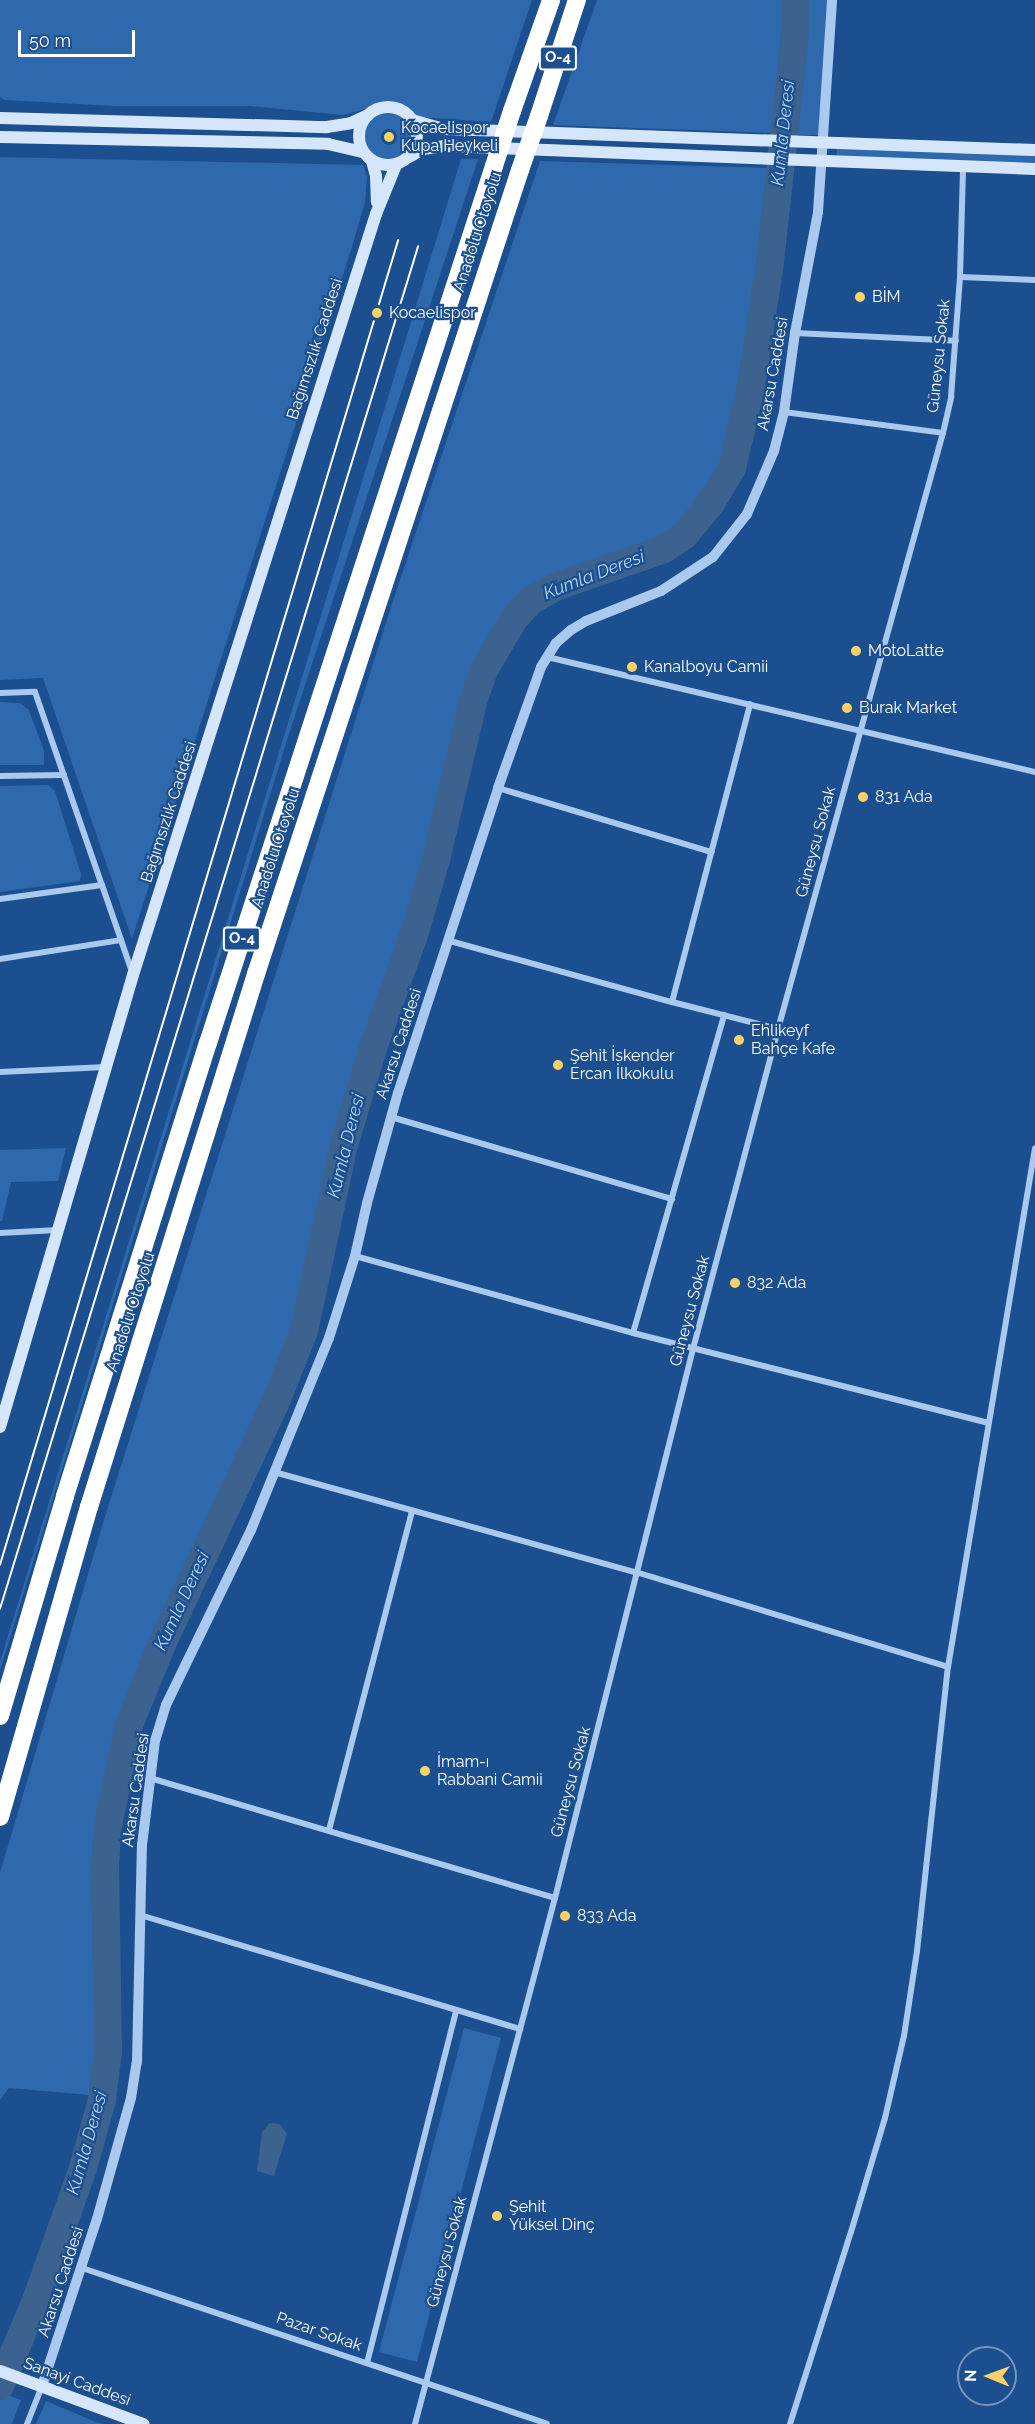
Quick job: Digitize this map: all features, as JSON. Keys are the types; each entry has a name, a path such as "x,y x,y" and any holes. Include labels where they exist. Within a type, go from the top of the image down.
{"highway":[{"name":"Anadolu Otoyolu","path":"0,1716 62,1507 212,1032 512,111 551,0"},
{"name":"Anadolu Otoyolu","path":"0,1817 93,1496 184,1213 256,974 577,0"}],"main road":[{"path":"0,118 327,127 351,123 376,109 394,107 403,111 412,120 417,134 416,144 409,157"},
{"path":"368,115 359,131 376,176 377,209"},
{"path":"412,120 444,129 1035,150"},
{"path":"0,137 328,144 368,157 386,166 396,165 423,150 444,146 1035,169"},
{"path":"377,209 396,165"},
{"name":"Bağımsızlık Caddesi","path":"0,1427 133,975 377,209"},
{"name":"Sanayi Caddesi","path":"0,2371 143,2424"}],"street":[{"name":"Akarsu Caddesi","path":"27,2424 82,2268 119,2146 134,2080 137,2062 142,1845 155,1741 166,1705 251,1530 329,1338 355,1256 391,1117 498,788 547,657 556,643 579,626 662,591 713,557 747,514 774,451 784,412 795,333 818,212 831,0"},
{"path":"960,277 963,167"},
{"name":"Güneysu Sokak","path":"415,2424 555,1898 639,1573 693,1349 778,1029 943,434 951,397 960,277 1035,280"},
{"path":"795,333 956,341"},
{"path":"784,412 943,434"},
{"path":"547,657 1035,772"},
{"path":"0,693 35,692 133,975"},
{"path":"672,1002 750,704"},
{"path":"0,776 64,775"},
{"path":"498,788 712,852"},
{"path":"0,899 102,885"},
{"path":"0,959 121,940"},
{"path":"450,940 778,1029"},
{"path":"633,1333 724,1015"},
{"path":"0,1072 106,1066"},
{"path":"391,1117 672,1198"},
{"path":"790,2424 885,2118 904,2036 917,1951 948,1667 1035,1148"},
{"path":"0,1233 58,1230"},
{"path":"355,1256 693,1349 988,1423"},
{"path":"274,1472 639,1573 948,1667"},
{"path":"329,1830 412,1512"},
{"path":"150,1778 555,1898"},
{"path":"140,1915 520,2030"},
{"path":"367,2363 456,2012"},
{"name":"Pazar Sokak","path":"82,2268 547,2424"}],"shaded area":[{"path":"0,0 532,0 491,122 417,117 399,106 388,103 343,115 250,106 114,106 5,100 0,97"},
{"path":"597,0 785,0 771,133 553,125"},
{"path":"805,0 832,0 824,135 798,135"},
{"path":"388,113 404,120 411,136 404,152 388,159 372,152 365,136 372,120"},
{"path":"837,144 1035,152 1035,165 837,158"},
{"path":"0,157 363,165 367,177 365,202 352,247 132,939 43,678 0,680"},
{"path":"461,159 478,159 287,740 0,1670 0,1662"},
{"path":"540,161 769,168 745,378 725,466 683,527 661,540 552,580 526,596 500,625 482,657 461,705 426,859 373,1020 341,1128 293,1339 124,1710 109,1759 97,1846 97,2060 90,2095 9,2088 0,2100 0,1873 103,1523 389,613"},
{"path":"0,702 20,703 29,710 44,751 44,765 0,765"},
{"path":"48,785 55,791 81,874 80,881 0,892 0,786"},
{"path":"66,1148 58,1181 11,1182 2,1221 0,1221 0,1150"},
{"path":"464,2028 501,2038 417,2362 379,2352"},
{"path":"270,2123 280,2124 287,2134 274,2176 257,2171 262,2132"},
{"path":"0,2392 21,2400 12,2424 0,2424"},
{"path":"46,2401 96,2422 103,2424 36,2424"}],"waterway":[{"name":"Kumla Deresi","path":"0,2386 37,2298 83,2168 102,2100 108,2051 105,1865 108,1825 129,1725 162,1644 275,1404 304,1331 344,1145 374,1045 413,938 436,860 473,702 484,670 514,619 532,600 555,587 664,549 685,535 711,503 732,468 751,387 769,270 795,36 795,0"}],"tram line":[{"path":"0,1565 398,241"},
{"path":"0,1609 418,247"}],"place":[{"name":"Kocaelispor Kupa Heykeli","path":"389,137"},
{"name":"BİM","path":"860,297"},
{"name":"Kocaelispor","path":"377,313"},
{"name":"MotoLatte","path":"856,651"},
{"name":"Kanalboyu Camii","path":"632,667"},
{"name":"Burak Market","path":"847,708"},
{"name":"831 Ada","path":"863,797"},
{"name":"Ehlikeyf Bahçe Kafe","path":"739,1040"},
{"name":"Şehit İskender Ercan İlkokulu","path":"558,1065"},
{"name":"832 Ada","path":"735,1283"},
{"name":"İmam-ı Rabbani Camii","path":"425,1771"},
{"name":"833 Ada","path":"565,1916"},
{"name":"Şehit Yüksel Dinç","path":"497,2216"}]}
